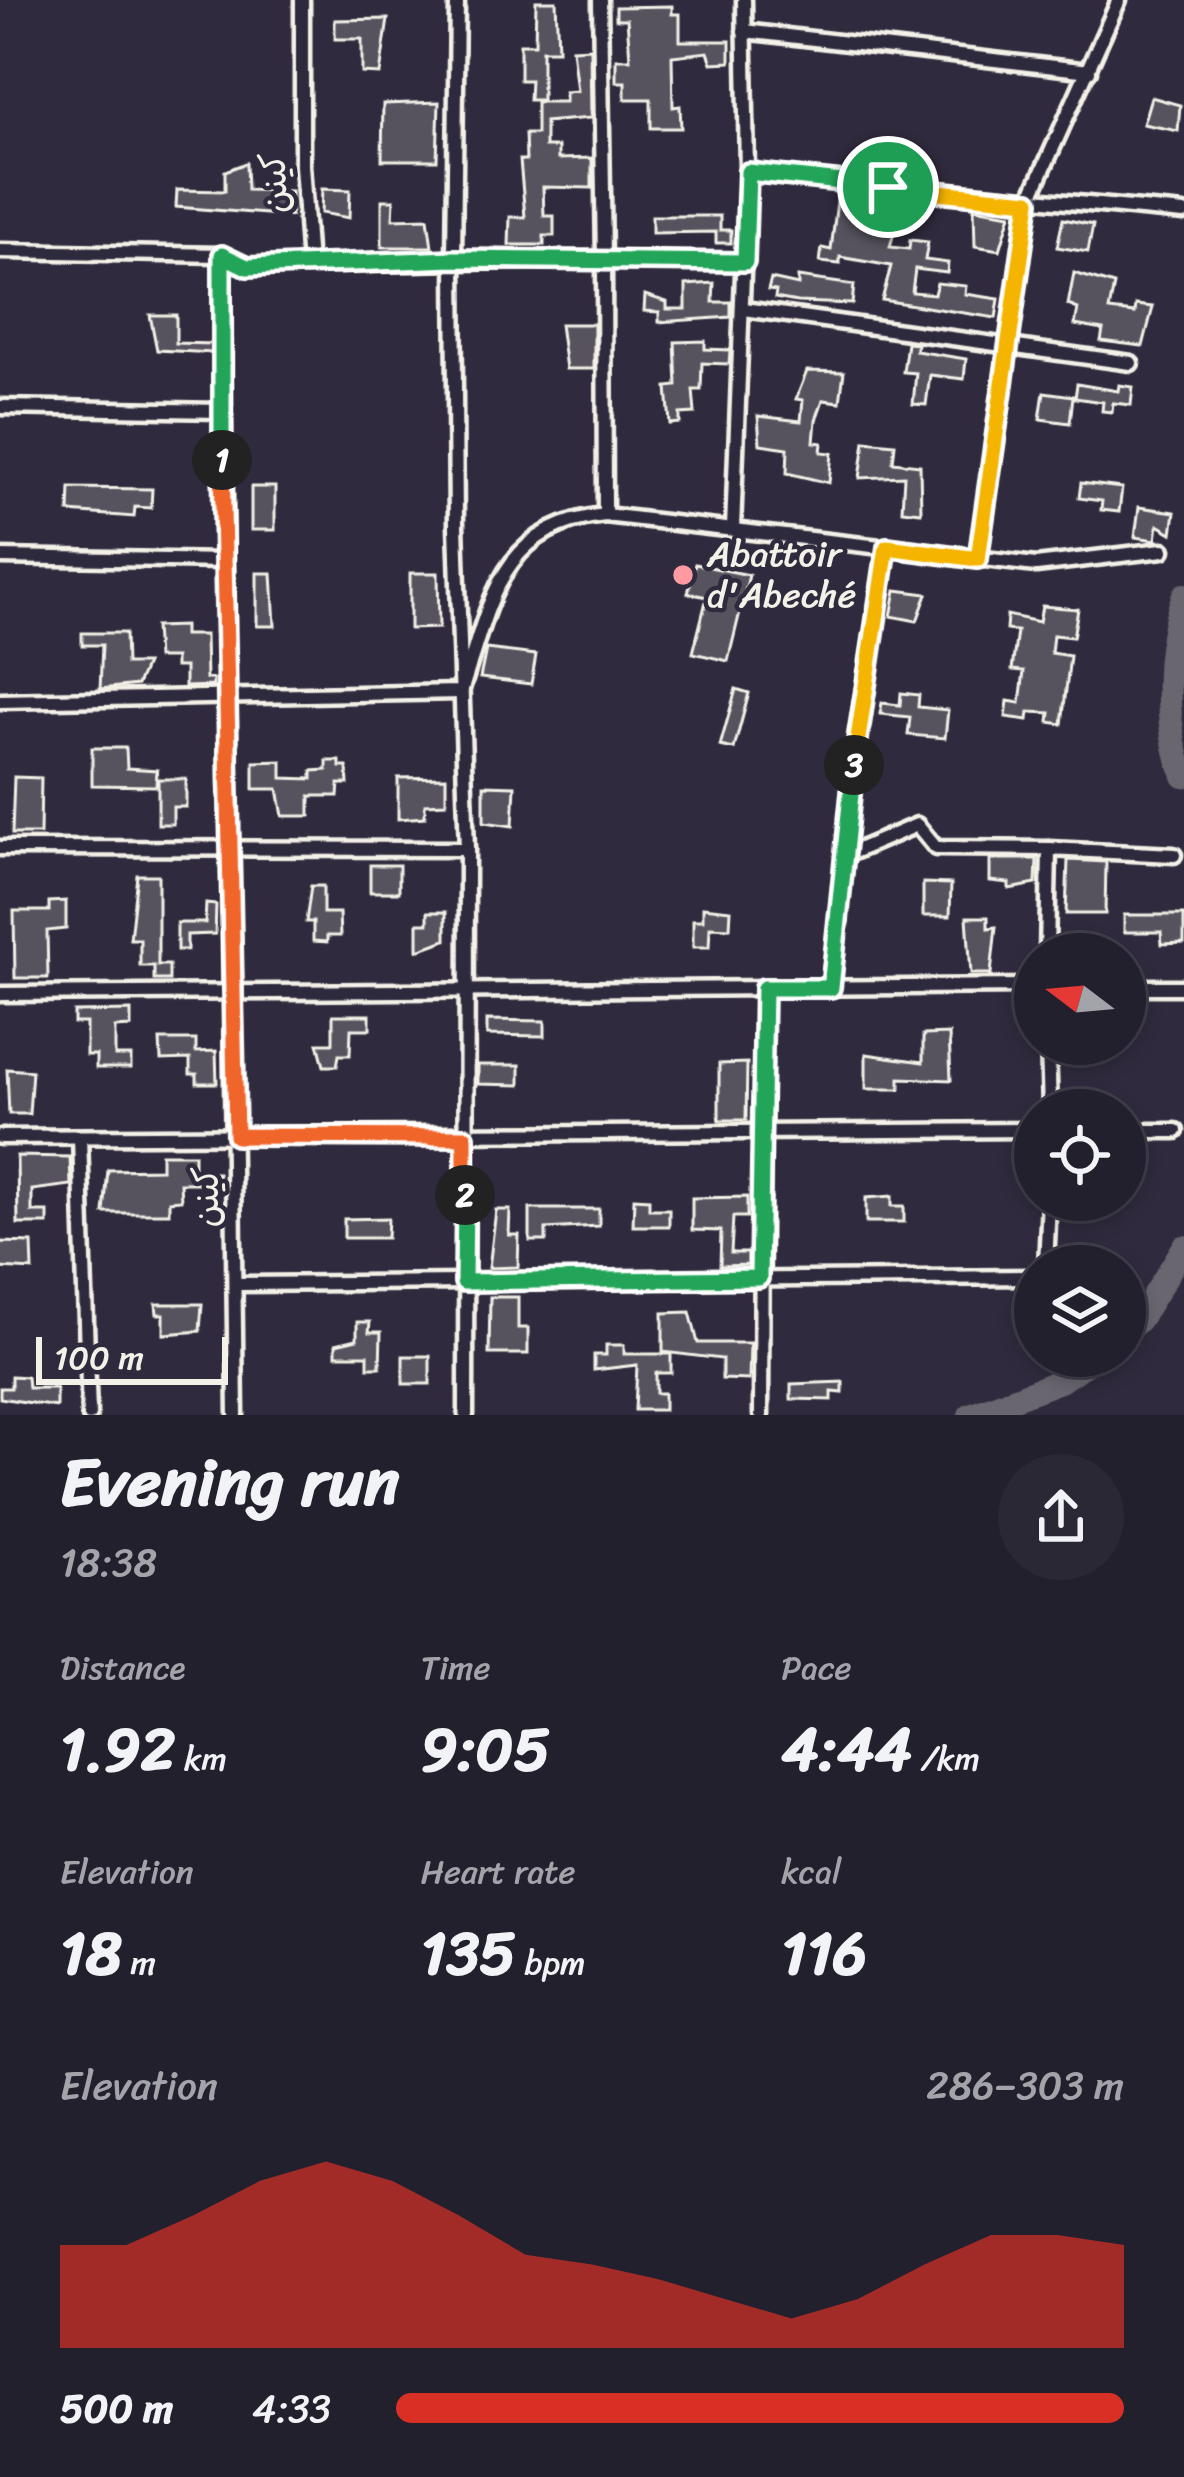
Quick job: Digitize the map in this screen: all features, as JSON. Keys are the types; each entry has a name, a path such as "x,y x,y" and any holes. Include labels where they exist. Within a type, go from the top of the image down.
{"street":[{"name":"كينن","path":"236,1415 222,255 247,267 309,265 302,165 302,0"},
{"path":"457,0 454,259 468,993 466,1415"},
{"path":"600,0 605,515"},
{"path":"733,529 748,172 744,0"},
{"path":"978,559 1029,201 1119,0"},
{"path":"744,31 1089,71"},
{"path":"748,172 1184,213"},
{"path":"0,251 222,255"},
{"path":"309,265 454,259 745,262"},
{"path":"744,309 1131,363"},
{"path":"0,406 221,411"},
{"path":"461,692 500,574 549,527 605,515 1036,565 1163,550"},
{"path":"831,988 844,856 887,547"},
{"path":"0,557 224,561"},
{"path":"0,701 461,692"},
{"path":"844,856 917,825 936,848 1174,855"},
{"path":"0,848 467,849"},
{"path":"1047,933 1048,849"},
{"path":"0,994 1014,986"},
{"path":"1146,987 1184,987"},
{"path":"761,1415 764,988"},
{"path":"0,1137 1014,1130"},
{"path":"1146,1131 1176,1131"},
{"path":"80,1136 89,1415"},
{"path":"237,1284 1014,1277"}],"building":[{"path":"536,1 556,1 558,50 542,50 542,100 529,100 530,80 520,80 520,44 535,44"},
{"path":"672,6 672,14 680,14 680,41 730,41 730,62 712,63 708,52 672,56 673,107 680,106 681,128 651,128 651,99 625,99 625,82 616,82 616,59 630,59 627,19 616,19 616,7"},
{"path":"388,19 380,74 362,73 362,39 335,39 335,20"},
{"path":"590,48 591,118 545,122 545,147 558,147 558,159 592,158 592,188 543,187 544,216 554,216 554,236 544,236 544,245 509,245 510,217 525,217 520,160 526,160 525,134 536,134 536,102 565,102 565,92 577,91 572,49"},
{"path":"1151,97 1180,105 1178,131 1143,124"},
{"path":"439,102 437,160 382,160 383,104"},
{"path":"246,163 247,190 291,191 291,216 176,207 177,190 225,191 225,171"},
{"path":"322,189 350,190 349,218 321,213"},
{"path":"838,193 903,199 890,247 909,249 910,240 928,242 925,260 948,263 947,273 915,269 912,292 934,294 937,283 966,286 965,294 999,299 996,318 882,300 891,266 840,257 840,264 820,262 822,248 831,250"},
{"path":"382,200 394,200 393,219 428,218 432,247 382,247"},
{"path":"974,208 1011,214 1000,250 975,246"},
{"path":"652,216 720,216 720,230 731,230 731,243 716,243 716,232 652,233"},
{"path":"1063,219 1093,225 1088,252 1057,247"},
{"path":"1074,273 1114,285 1109,310 1135,313 1136,305 1153,307 1143,346 1101,341 1103,330 1075,325 1078,309 1068,305"},
{"path":"798,277 854,285 852,304 797,302 775,298 776,291 768,290 771,279 798,285"},
{"path":"714,283 713,302 731,302 731,317 659,322 659,312 644,311 645,295 667,302 667,309 686,309 686,285"},
{"path":"150,315 176,315 176,343 213,344 213,353 157,350"},
{"path":"560,324 594,324 594,369 566,369"},
{"path":"705,341 705,349 730,350 729,364 702,363 701,390 693,390 695,413 680,414 680,423 670,424 667,387 677,386 675,342"},
{"path":"907,343 917,344 916,351 966,359 964,379 930,375 926,405 913,404 916,373 903,372"},
{"path":"807,371 844,372 840,402 823,400 816,420 814,442 822,443 821,452 832,453 829,483 787,473 788,448 760,444 758,416 801,421 803,400 796,399"},
{"path":"1077,384 1118,391 1119,385 1133,387 1131,405 1113,403 1112,412 1102,411 1103,402 1075,398"},
{"path":"1044,392 1073,396 1070,423 1040,419"},
{"path":"865,441 895,444 893,462 920,465 921,512 902,510 904,476 860,478"},
{"path":"1081,483 1122,488 1119,512 1101,510 1102,501 1079,498"},
{"path":"251,487 275,487 275,530 251,530"},
{"path":"70,488 152,489 151,508 135,507 134,517 69,512"},
{"path":"1139,507 1175,512 1172,533 1158,525 1156,540 1135,537"},
{"path":"695,564 749,575 728,661 693,653 707,597 688,593"},
{"path":"257,573 272,573 275,626 257,626"},
{"path":"410,573 438,573 439,628 410,629"},
{"path":"896,590 927,594 917,621 891,616"},
{"path":"1042,606 1078,609 1073,637 1053,635 1051,653 1070,656 1062,724 1049,722 1050,713 1029,712 1028,720 1006,717 1008,701 1020,703 1024,671 1012,670 1017,631 1006,630 1007,615 1039,622"},
{"path":"184,626 184,635 205,635 206,679 213,679 213,686 185,687 185,667 175,667 175,658 157,658 155,627"},
{"path":"82,633 125,633 126,664 146,664 137,685 100,689 102,645 82,645"},
{"path":"486,649 536,655 531,684 480,678"},
{"path":"736,689 749,693 734,749 720,746"},
{"path":"901,693 919,695 918,707 948,710 945,738 908,735 910,717 880,714 882,703 900,705"},
{"path":"92,748 126,748 127,768 157,770 156,786 92,785"},
{"path":"282,761 282,778 312,779 312,771 327,770 327,761 340,761 340,767 347,767 348,784 339,784 338,796 310,796 310,816 283,816 278,789 254,789 254,762"},
{"path":"14,777 41,778 40,834 12,834"},
{"path":"446,777 446,803 425,804 425,817 398,819 398,778"},
{"path":"158,779 186,779 186,807 173,807 173,824 158,824"},
{"path":"484,785 515,786 513,826 484,822"},
{"path":"990,859 1037,859 1036,884 1009,889 1009,883 990,881"},
{"path":"1068,860 1106,862 1105,914 1066,914"},
{"path":"370,865 399,865 399,892 370,892"},
{"path":"137,875 158,875 158,965 169,965 169,980 154,980 154,966 140,966 140,939 130,939"},
{"path":"923,883 951,884 950,916 923,916"},
{"path":"311,886 323,886 323,913 339,913 340,936 327,936 327,942 313,941 313,922 306,922"},
{"path":"66,901 66,929 47,931 48,978 15,978 14,911 49,911 49,902"},
{"path":"206,904 216,905 215,934 187,935 187,950 177,950 177,923 205,923"},
{"path":"703,907 731,910 730,928 710,927 709,947 693,947 693,920 703,920"},
{"path":"428,912 446,912 446,940 418,950 418,923 428,923"},
{"path":"1124,915 1184,915 1184,943 1162,944 1161,932 1124,932"},
{"path":"967,917 988,917 988,928 996,927 991,974 971,974"},
{"path":"131,1011 131,1027 115,1028 115,1056 131,1056 131,1068 96,1068 96,1055 86,1055 86,1023 74,1023 74,1012"},
{"path":"333,1015 370,1015 370,1029 351,1029 350,1055 339,1055 337,1066 324,1066 318,1043 333,1043"},
{"path":"487,1020 545,1021 545,1036 487,1035"},
{"path":"949,1034 951,1080 900,1078 900,1089 866,1089 866,1054 923,1062 923,1035"},
{"path":"160,1040 196,1040 196,1052 216,1051 217,1083 197,1083 197,1074 190,1074 190,1059 161,1060"},
{"path":"747,1063 746,1120 719,1120 719,1064"},
{"path":"478,1065 520,1065 520,1085 478,1084"},
{"path":"7,1069 32,1071 29,1114 9,1114"},
{"path":"161,1154 194,1154 194,1173 218,1173 218,1183 180,1183 181,1200 169,1201 169,1213 104,1213 108,1170 161,1169"},
{"path":"17,1156 70,1157 71,1185 32,1190 32,1212 48,1212 48,1224 18,1224"},
{"path":"892,1196 892,1206 904,1206 904,1222 866,1222 866,1198"},
{"path":"747,1197 747,1217 733,1217 731,1253 748,1253 748,1265 720,1266 721,1231 692,1230 692,1198"},
{"path":"634,1198 649,1199 649,1209 669,1209 669,1226 633,1226"},
{"path":"530,1209 599,1209 599,1226 546,1229 546,1241 530,1241"},
{"path":"496,1210 510,1210 509,1235 519,1235 518,1267 489,1268"},
{"path":"388,1218 387,1238 344,1238 344,1219"},
{"path":"0,1242 32,1243 33,1270 0,1268"},
{"path":"490,1297 518,1297 518,1328 528,1328 528,1354 489,1354"},
{"path":"156,1304 202,1304 200,1331 164,1334 164,1314 157,1314"},
{"path":"690,1312 698,1343 750,1343 749,1380 722,1379 722,1359 663,1352 663,1313"},
{"path":"357,1322 370,1322 369,1332 381,1332 380,1367 368,1367 368,1355 336,1355 336,1344 357,1339"},
{"path":"606,1345 624,1345 624,1354 671,1354 671,1373 656,1373 656,1393 664,1393 664,1410 635,1410 637,1365 594,1370 594,1355 606,1355"},
{"path":"403,1356 430,1356 430,1384 403,1384"},
{"path":"11,1376 27,1377 28,1388 56,1388 56,1407 0,1398 0,1388 11,1388"},
{"path":"843,1382 843,1393 832,1392 832,1400 791,1399 791,1384"}],"waterway":[{"path":"1184,595 1173,638 1169,686 1172,733 1184,776"},
{"path":"1146,1309 1184,1247"},
{"path":"970,1415 1066,1377"}],"place":[{"name":"Abattoir d'Abeché","path":"683,575"}],"route":[{"path":"748,172 888,187 1029,201 978,559 887,547 856,738 831,988 764,988 759,1278 464,1282 465,1137 236,1136 222,255 247,267 277,268 454,259 745,262 748,172"}]}
